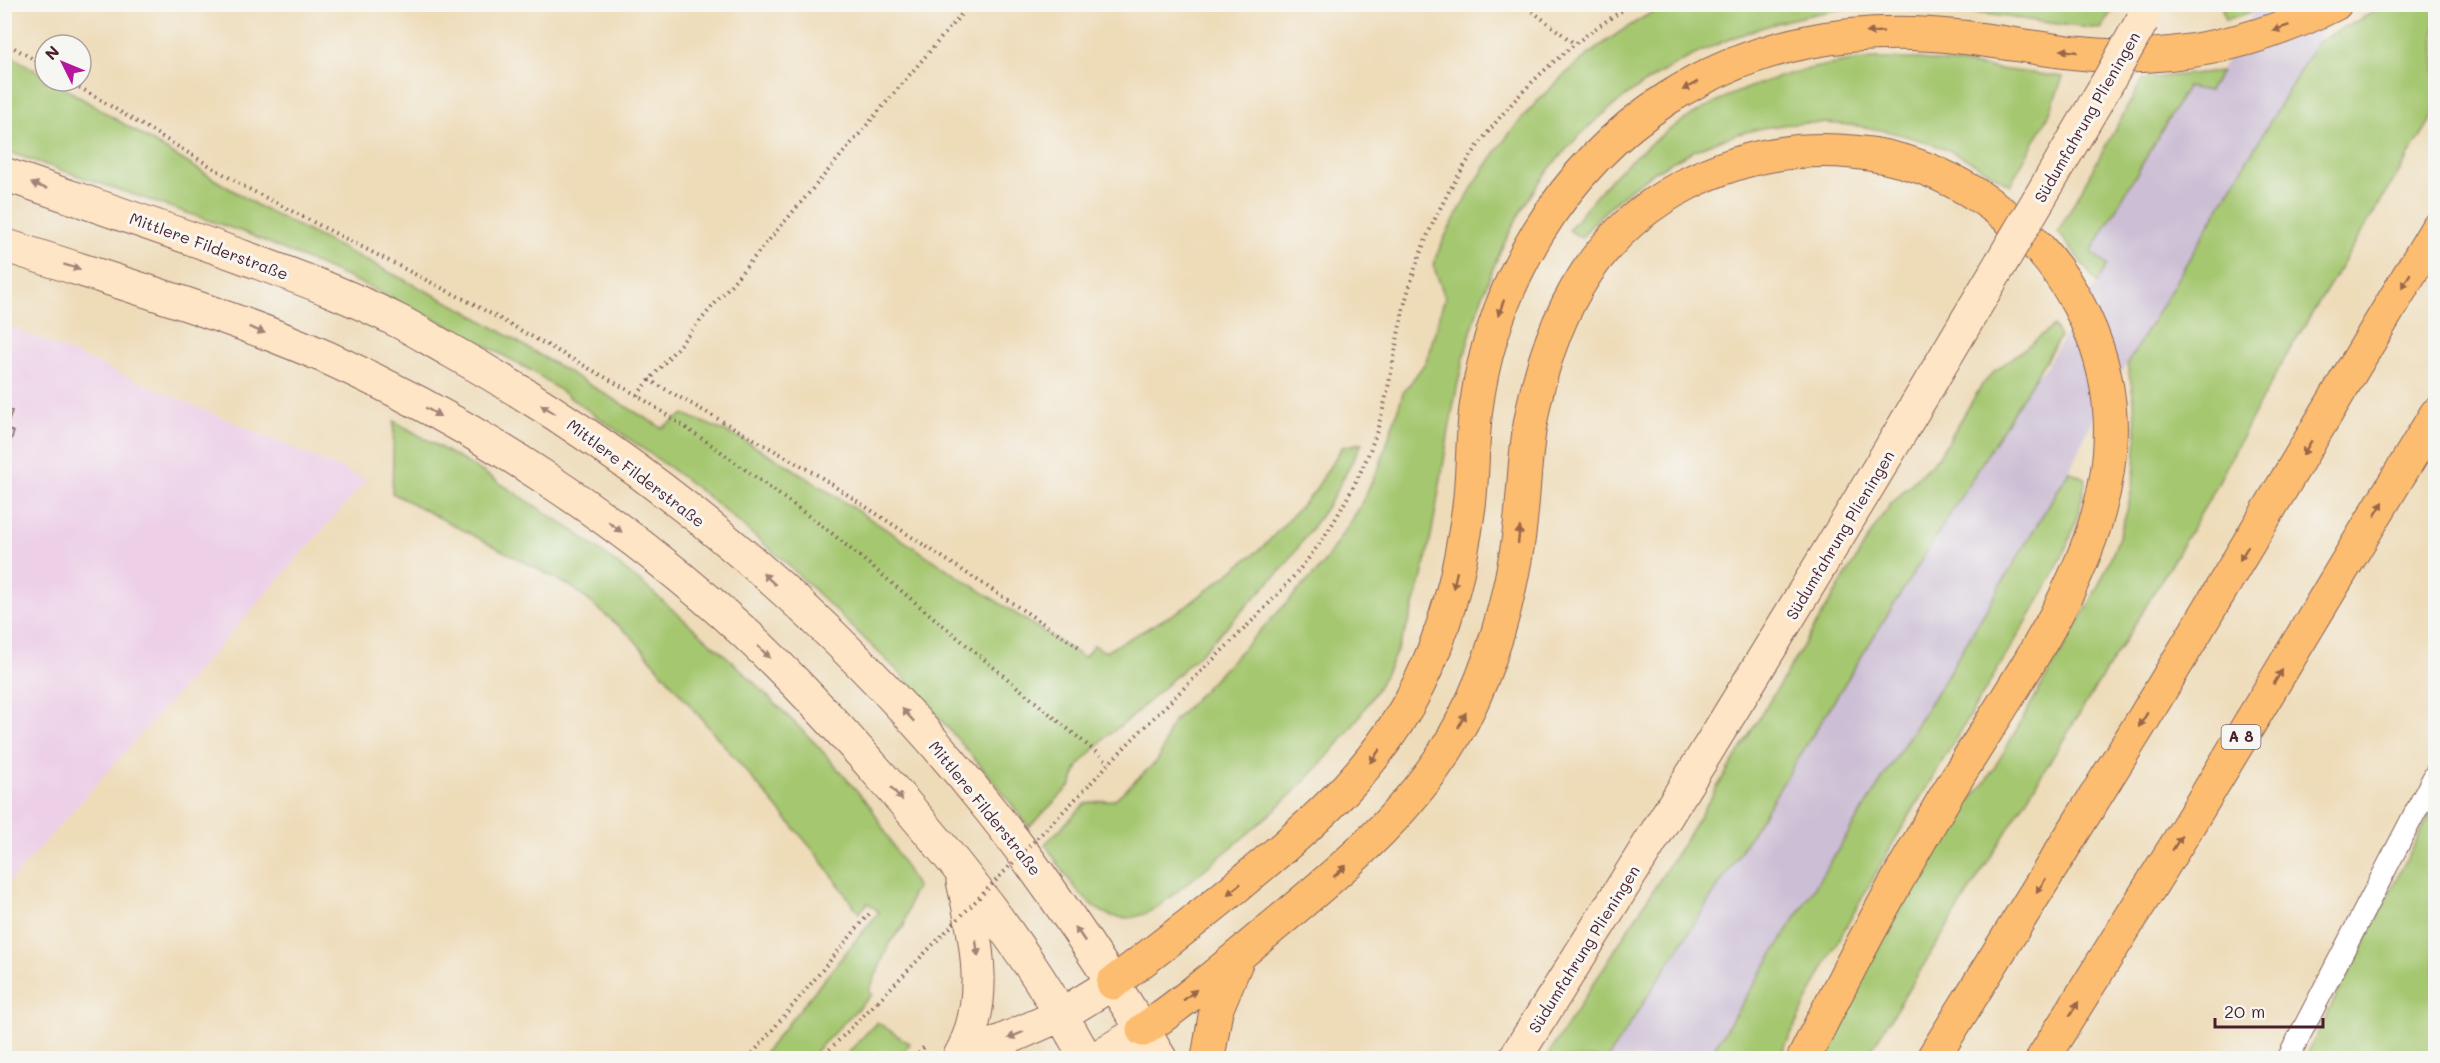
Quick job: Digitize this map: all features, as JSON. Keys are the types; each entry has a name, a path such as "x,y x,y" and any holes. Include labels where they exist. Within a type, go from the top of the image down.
{"highway":[{"path":"1113,983 1177,936 1324,813 1375,756 1400,718 1430,660 1450,600 1462,552 1469,504 1475,423 1481,381 1493,332 1508,291 1535,235 1560,198 1585,168 1637,121 1669,98 1724,69 1762,53 1816,39 1876,32 1898,32 1963,37 2103,54 2166,54 2244,40 2288,26 2335,4"},
{"path":"1143,1030 1172,1010 1316,892 1378,834 1438,762 1464,717 1493,648 1508,599 1518,545 1530,424 1544,367 1564,308 1591,266 1620,233 1651,206 1711,172 1751,158 1791,152 1834,150 1879,154 1941,175 1974,193 2014,223 2057,269 2080,307 2097,347 2109,416 2109,460 2107,483 2096,526 2065,599 1910,858 1804,1059"},
{"path":"1933,1059 2151,708 2436,230"},
{"name":"A 8","path":"2043,1059 2186,829 2436,414"},
{"path":"1208,1059 1216,1010 1239,955"}],"main road":[{"name":"Südumfahrung Plieningen","path":"1515,1059 1651,844 1865,495 2147,13"},
{"name":"Mittlere Filderstraße","path":"4,174 287,273 399,321 518,390 664,491 755,567 823,629 939,749 997,819 1053,893 1160,1059"},
{"path":"4,245 186,303 325,357 414,401 494,447 567,493 660,561 747,635 860,752 961,870 1037,974 1086,1059"},
{"path":"959,1059 972,1029 979,986 976,945 961,870"},
{"path":"972,1059 997,1043 1061,1015 1113,983"},
{"path":"1096,1059 1143,1030"}],"lane":[{"path":"2288,1059 2436,772"}],"path":[{"path":"637,394 970,4"},
{"path":"1523,4 1575,44"},
{"path":"821,1059 1109,763 1259,613 1309,557 1328,531 1357,479 1377,430 1407,296 1435,218 1460,174 1487,132 1542,71 1575,44 1633,4"},
{"path":"4,42 33,59"},
{"path":"89,93 245,187 475,305 637,394 713,446 829,531 1109,763"},
{"path":"649,380 816,474 1082,649"},
{"path":"749,1059 868,914"}],"shaded area":[{"path":"2258,5 2339,5 2090,425 2069,471 1946,677 1708,1058 1608,1058 1732,865 2035,375 2038,371 2042,373 2097,283 2107,265 2091,252 2187,86 2209,91"},
{"path":"5,324 367,480 5,887"}],"green space":[{"path":"1666,5 2115,5 2101,29 1942,9 1889,6 1837,10 1785,21 1734,37 1684,60 1637,88 1595,121 1558,159 1527,201 1507,237 1491,274 1471,331 1457,388 1422,578 1397,651 1376,691 1352,727 1324,761 1228,851 1159,906 1139,916 1121,918 1105,914 1078,891 1045,844 1084,805 1115,799 1157,761 1173,722 1321,567 1358,510 1380,465 1403,393 1425,363 1445,297 1433,265 1439,248 1484,169 1527,113 1577,64 1605,42"},
{"path":"2221,5 2258,5 2254,11 2225,20"},
{"path":"2387,5 2435,5 2435,113 2286,356 2210,498 2140,616 1866,1058 1822,1058 1932,849 1947,826 1983,785 1999,760 2087,607 2106,569 2121,532 2131,494 2136,453 2135,410 2127,364 2317,42"},
{"path":"4,52 33,69 33,93 73,93 260,207 468,312 662,428 684,414 740,438 784,463 1084,658 1094,645 1105,652 1184,608 1264,546 1314,492 1342,447 1362,443 1332,499 1285,566 1204,650 1127,721 1107,736 1078,766 1071,785 1029,827 997,785 902,675 784,561 710,498 532,371 451,327 367,286 246,233 5,151"},
{"path":"1872,59 1920,59 2063,77 2048,117 2010,185 1950,151 1899,134 1838,124 1807,123 1775,126 1712,143 1682,156 1627,192 1602,214 1581,238 1569,230 1609,181 1637,155 1666,132 1697,112 1763,82 1834,64"},
{"path":"2221,71 2209,91 2187,87 2091,252 2107,265 2097,283 2058,232 2143,79"},
{"path":"2054,326 2060,337 1732,865 1608,1058 1546,1058 1687,837 1882,516 1939,456 1982,385 1995,371"},
{"path":"394,421 481,471 574,531 642,583 734,663 816,744 871,807 917,888 912,894 904,926 890,942 869,991 872,994 809,1058 760,1058 879,912 868,903 859,913 819,857 632,637 572,587 392,493"},
{"path":"2069,471 2086,479 2068,545 2045,591 1896,838 1829,957 1779,1058 1708,1058 1946,677"},
{"path":"2435,804 2435,1058 2305,1058"},
{"path":"877,1022 910,1044 898,1058 843,1058"}],"building":[{"path":"4,409 12,411 6,429 14,432 7,450 4,449"}]}
